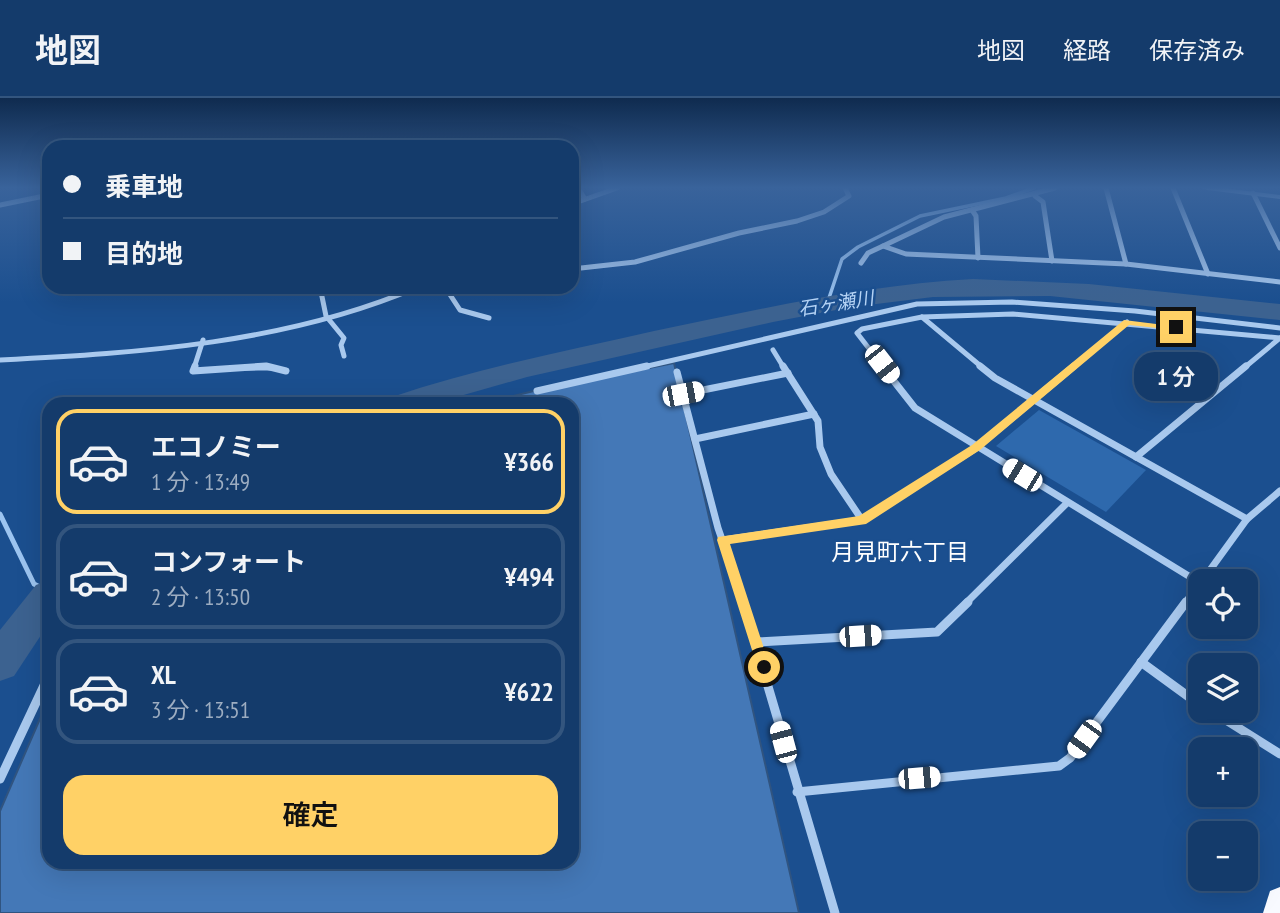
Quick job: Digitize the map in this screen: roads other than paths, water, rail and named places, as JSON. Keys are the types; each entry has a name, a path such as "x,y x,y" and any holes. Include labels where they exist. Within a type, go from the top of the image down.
{"highway":[{"path":"1277,913 1280,901"}],"street":[{"path":"579,268 614,266 776,226"},
{"path":"861,263 868,253 920,226"},
{"path":"976,226 978,258"},
{"path":"1047,226 1052,261"},
{"path":"1116,226 1126,264"},
{"path":"1188,226 1208,274"},
{"path":"1269,226 1280,248"},
{"path":"883,246 905,254 1126,264 1280,282"},
{"path":"322,294 328,319 344,338 341,345 344,356"},
{"path":"450,294 460,310 489,318"},
{"path":"0,360 203,340 291,328 402,295"},
{"path":"529,393 917,304 1012,302 1135,311 1280,328"},
{"path":"1188,574 915,408 857,333 862,329 922,317 1013,314 1128,322 1280,338"},
{"path":"922,317 995,379 1247,519"},
{"path":"723,540 862,520 976,447 1128,322"},
{"path":"1136,457 1280,338"},
{"path":"203,340 193,371 266,366 286,371"},
{"path":"773,350 818,421 816,434 832,476 862,520"},
{"path":"677,372 723,540 757,642 797,792 835,913"},
{"path":"683,394 788,373"},
{"path":"695,439 814,414"},
{"path":"1210,569 1247,519 1280,491"},
{"path":"757,642 937,632 1068,503"},
{"path":"797,792 1059,766 1070,758 1188,599"},
{"path":"1141,662 1188,696"},
{"path":"0,779 42,690"},
{"path":"1231,723 1280,754"}],"waterway":[{"path":"827,304 842,259 858,247 900,226"},
{"name":"石ヶ瀬川","path":"423,397 494,376 559,361 773,314 892,293 1012,287 1127,295 1280,312"},
{"path":"0,514 34,584 42,588"},
{"name":"石ヶ瀬川","path":"0,663 42,604"}],"district":[{"name":"月見町六丁目","path":"900,552"}]}
